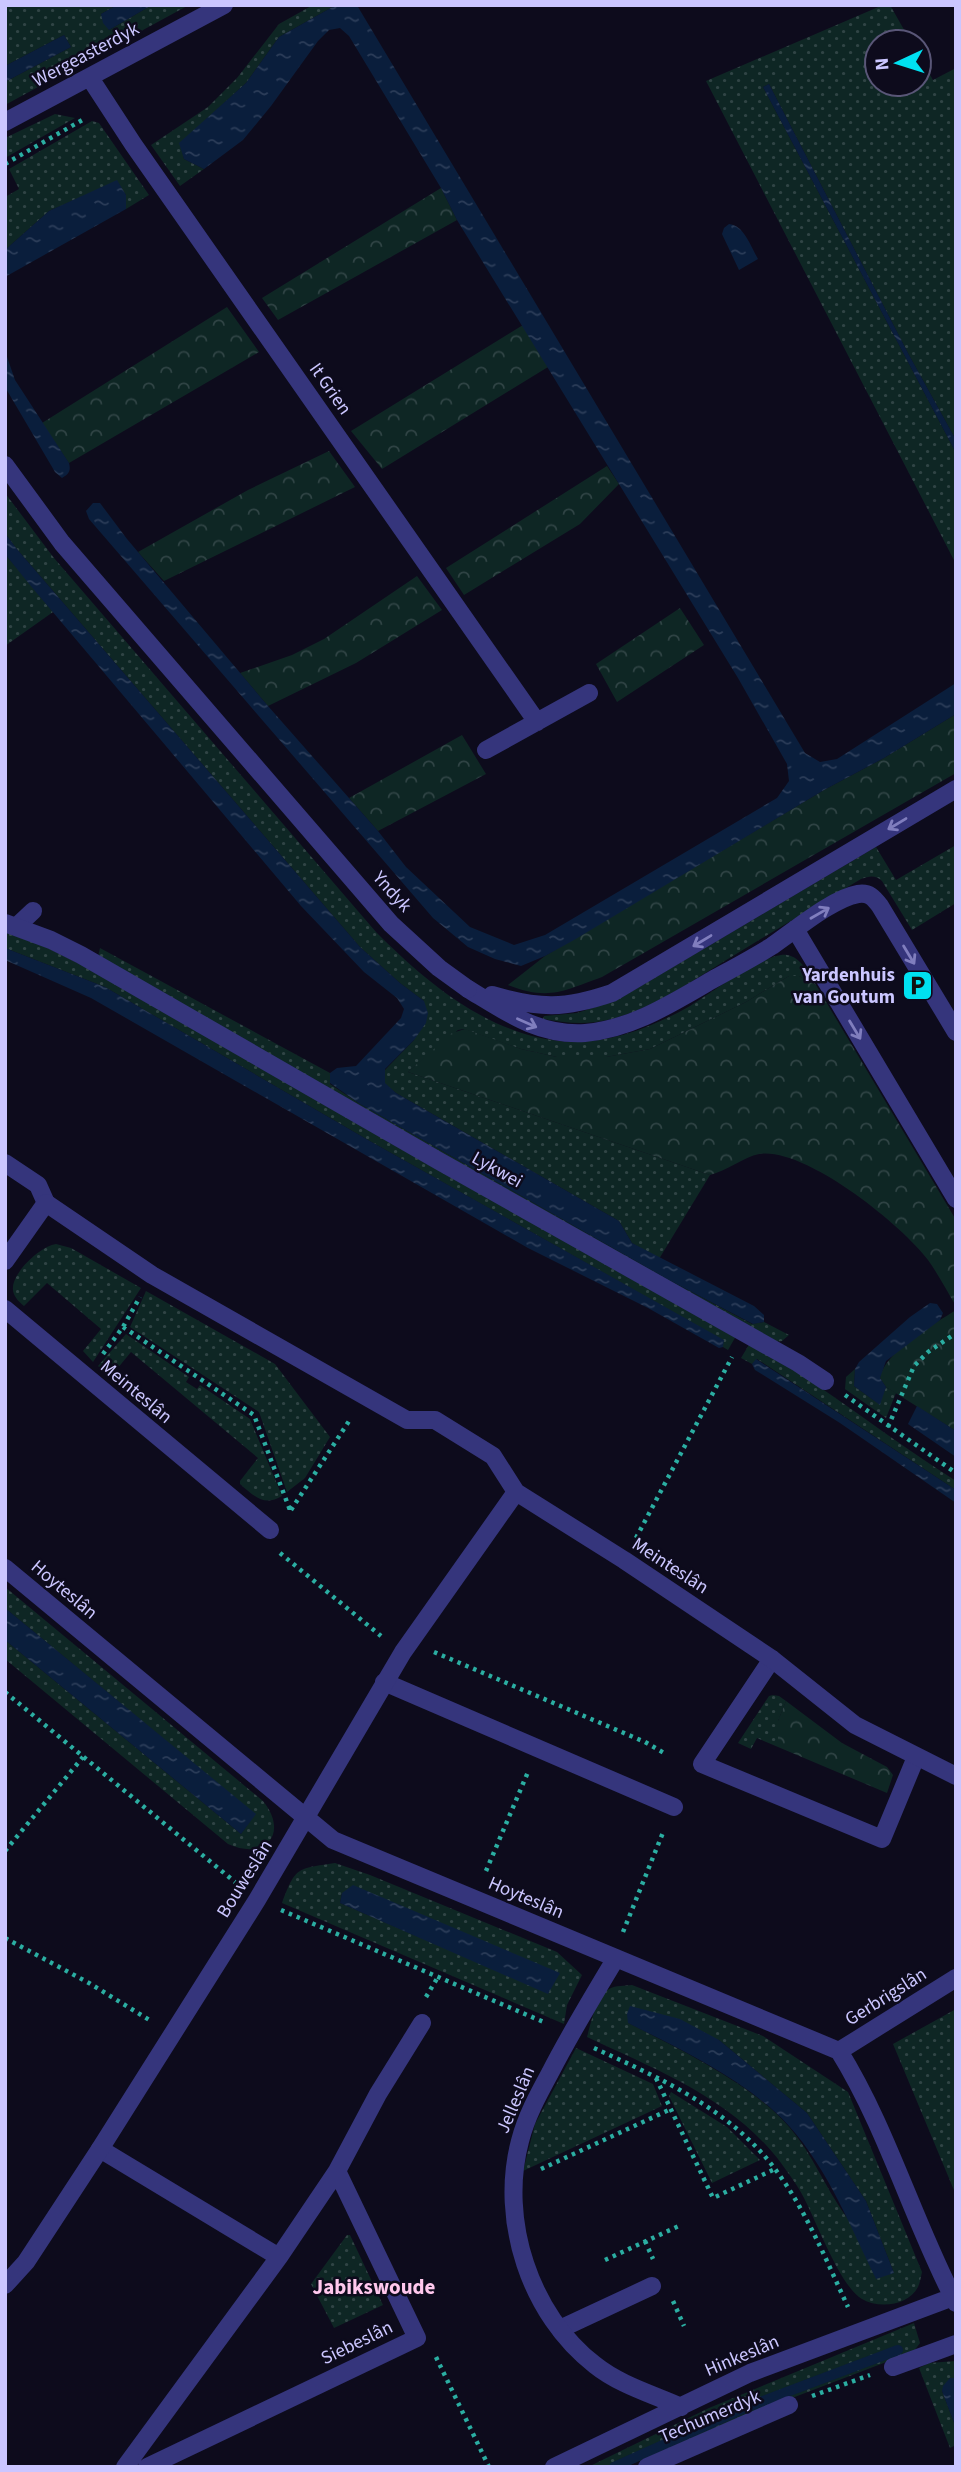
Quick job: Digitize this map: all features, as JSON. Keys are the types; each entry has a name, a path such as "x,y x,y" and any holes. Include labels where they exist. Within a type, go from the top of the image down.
{"street":[{"name":"Wergeasterdyk","path":"5,122 223,5"},
{"name":"It Grien","path":"90,78 537,722"},
{"name":"Yndyk","path":"5,465 62,543 391,924 431,961 468,989 524,1023 542,1029 584,1033 609,1030 659,1010 772,946 795,929 856,894 865,893 873,897 956,1032"},
{"path":"486,750 589,693"},
{"path":"468,989 534,1006 573,1004 612,993 956,789"},
{"path":"11,925 33,911"},
{"name":"Lykwei","path":"11,925 81,955 439,1161 799,1363 825,1381"},
{"path":"795,929 956,1199"},
{"name":"Meinteslân","path":"5,1163 38,1185 46,1203 152,1275 407,1420 435,1420 493,1456 516,1492 772,1659 855,1725 956,1776"},
{"path":"5,1261 46,1203"},
{"name":"Meinteslân","path":"5,1309 272,1533"},
{"name":"Bouweslân","path":"5,2285 26,2262 100,2149 257,1900 407,1646 516,1492"},
{"name":"Hoyteslân","path":"5,1568 333,1840 839,2051"},
{"path":"772,1659 702,1764 882,1839 916,1758"},
{"path":"384,1682 674,1807"},
{"name":"Jelleslân","path":"616,1958 569,2036 528,2118 520,2141 514,2183 516,2228 526,2265 540,2298 560,2329 595,2365 681,2407"},
{"name":"Gerbrigslân","path":"839,2051 956,1978"},
{"path":"125,2467 279,2257 337,2171 378,2094 422,2023"},
{"path":"839,2051 862,2087 930,2252 953,2292"},
{"path":"100,2149 279,2257"},
{"name":"Siebeslân","path":"147,2467 417,2338 337,2171"},
{"path":"560,2329 652,2286"},
{"name":"Hinkeslân","path":"554,2467 750,2373 860,2333 953,2292"},
{"path":"893,2367 956,2344"},
{"name":"Techumerdyk","path":"647,2467 789,2405"}],"path":[{"path":"5,164 107,105"},
{"path":"86,1377 123,1327 152,1275"},
{"path":"123,1327 254,1415 290,1511"},
{"path":"624,1560 745,1333"},
{"path":"888,1427 914,1366 928,1352 956,1333"},
{"path":"825,1381 956,1473"},
{"path":"366,1396 290,1511 272,1533 269,1544 373,1631 407,1646 427,1649 645,1742 664,1753"},
{"path":"5,1692 257,1900 561,2029 569,2036 680,2089 720,2115 751,2141 775,2169 797,2203 860,2333"},
{"path":"486,1871 538,1748"},
{"path":"5,1851 83,1757"},
{"path":"616,1958 625,1924 674,1807"},
{"path":"5,1938 89,1983 172,2035"},
{"path":"655,2077 713,2198 775,2169"},
{"path":"514,2183 671,2109"},
{"path":"605,2260 681,2225"},
{"path":"417,2338 432,2347 489,2467"}],"green space":[{"path":"5,5 117,5 101,14 109,30 152,5 189,5 5,105 5,82 71,47 64,35 5,66"},
{"path":"313,5 336,5 279,37 246,83 180,143 184,159 204,169 180,186 151,145 208,107 237,78 279,24"},
{"path":"883,5 890,5 903,28 863,28 863,98 933,98 933,80 956,68 956,440 769,84 763,87 956,453 956,564 706,81"},
{"path":"55,114 75,118 5,158 5,138"},
{"path":"92,121 99,123 149,195 126,209 126,195 117,181 49,211 5,250 5,197 19,189 9,169"},
{"path":"441,188 457,220 278,320 262,298"},
{"path":"227,307 259,352 69,463 42,423"},
{"path":"523,325 548,367 382,469 351,431"},
{"path":"329,451 355,487 164,581 138,552 248,490"},
{"path":"607,466 619,484 580,524 464,595 446,568"},
{"path":"5,493 54,558 376,932 415,969 458,1002 482,1016 532,1036 559,1041 593,1041 627,1034 660,1021 766,960 787,955 804,967 816,985 799,976 789,976 746,1002 650,1049 606,1057 557,1057 521,1049 464,1029 458,1030 408,1072 710,1175 659,1259 632,1243 619,1221 396,1093 384,1083 385,1070 414,1040 424,1001 360,947 16,548 5,533"},
{"path":"5,554 53,612 5,646"},
{"path":"417,576 442,610 356,663 268,706 240,673 292,655 324,639"},
{"path":"680,608 704,645 617,702 596,664"},
{"path":"956,714 956,773 602,977 566,990 545,993 508,985 545,956"},
{"path":"462,735 486,774 378,831 349,798"},
{"path":"956,845 956,903 912,930 882,881 867,877 826,899 681,988 637,1010 591,1023 543,1019 544,1016 577,1013 617,1000 876,847 896,880"},
{"path":"5,932 46,947 103,976 736,1336 728,1350 723,1347 723,1340 368,1140 105,987 5,948"},
{"path":"100,948 330,1073 330,1084 360,1104 669,1280 752,1324 764,1322 789,1335 782,1341 774,1342 98,957"},
{"path":"789,976 799,976 816,985 956,1220 956,1306 928,1260 897,1227 851,1191 801,1163 778,1155 759,1154 710,1175 408,1072 452,1033 465,1029 521,1049 557,1057 606,1057 650,1049 746,1002"},
{"path":"56,1244 71,1248 141,1288 93,1362 83,1351 101,1329 47,1283 24,1306 13,1293 18,1274 29,1260 43,1249"},
{"path":"146,1291 275,1364 330,1437 305,1478 287,1492 259,1412 130,1327"},
{"path":"956,1310 956,1431 886,1387 880,1378 890,1358 900,1349"},
{"path":"126,1334 189,1377 186,1382 197,1389 200,1385 250,1419 282,1496 270,1500 260,1499 240,1484 258,1458 131,1352 112,1375 108,1375 98,1366"},
{"path":"750,1343 956,1481 956,1490 757,1359 752,1364 741,1358"},
{"path":"855,1369 854,1386 879,1404 886,1387 896,1393 886,1418 845,1389 846,1377"},
{"path":"5,1587 263,1801 274,1824 270,1841 253,1849 228,1844 5,1659 5,1640 241,1834 255,1814 5,1608"},
{"path":"769,1696 786,1701 778,1721 778,1747 757,1738 751,1749 738,1743"},
{"path":"786,1701 842,1743 887,1767 893,1775 887,1793 778,1747 778,1721"},
{"path":"335,1863 557,1952 582,1975 567,2005 564,2024 282,1903 291,1882 300,1871","holes":["342,1893 548,1993 340,1903"]},
{"path":"632,1985 763,2036 848,2092 922,2272 919,2285 913,2293 900,2302 885,2305 862,2299 837,2268 796,2185 762,2141 740,2121 692,2088 587,2037 604,1993 615,1987","holes":["628,2023 719,2040 807,2113 866,2201 894,2273 845,2215 805,2149 775,2112 715,2069"]},
{"path":"956,2009 956,2195 893,2044"},
{"path":"576,2048 653,2084 662,2106 523,2171 535,2124"},
{"path":"671,2092 727,2127 760,2160 712,2183 669,2096"},
{"path":"347,2235 350,2235 383,2305 334,2328 311,2284"},
{"path":"914,2323 920,2343 914,2351 724,2424 625,2467 588,2467 709,2408"},
{"path":"956,2361 956,2378 950,2378 942,2391 956,2428 956,2445 950,2448 919,2368 929,2363"}],"water":[{"path":"117,5 152,5 109,30 103,23 101,14"},
{"path":"336,5 358,7 805,753 820,762 837,759 956,683 956,714 574,940 521,966 495,959 468,947 433,918 89,519 86,511 93,503 100,503 127,539 406,867 470,927 514,945 545,935 777,798 789,781 787,764 738,678 457,220 441,188 349,36 340,28 329,30 243,140 204,169 184,159 179,143 246,83 279,37"},
{"path":"64,35 71,47 5,82 5,66"},
{"path":"769,84 956,440 956,453 763,87"},
{"path":"117,180 126,195 126,209 5,277 5,250 49,211"},
{"path":"729,224 743,232 758,259 739,270 722,234"},
{"path":"5,351 15,380 69,463 69,472 62,478 55,472 5,387"},
{"path":"5,533 360,947 424,1001 428,1013 426,1023 414,1040 385,1069 385,1083 396,1093 619,1221 632,1243 754,1306 764,1315 764,1322 753,1324 669,1280 360,1104 330,1083 330,1073 337,1068 356,1066 401,1018 404,1009 397,998 364,972 301,906 30,585 5,554"},
{"path":"5,948 105,987 368,1140 724,1340 723,1347 719,1348 648,1308 528,1248 91,998 5,960"},
{"path":"930,1303 937,1304 943,1313 940,1320 886,1361 880,1378 886,1387 880,1405 854,1386 855,1369 859,1362 910,1317"},
{"path":"756,1359 956,1490 956,1503 840,1423 755,1370 752,1364"},
{"path":"917,1406 956,1431 956,1457 908,1424"},
{"path":"5,1608 256,1814 241,1834 5,1640"},
{"path":"353,1885 560,1973 548,1994 340,1903 342,1893"},
{"path":"630,2006 680,2019 719,2040 807,2113 866,2201 894,2273 876,2279 827,2180 789,2126 773,2110 734,2081 628,2023"},
{"path":"950,2378 956,2378 956,2428 942,2391"}],"waterway":[{"path":"614,2467 747,2407 898,2350"}],"place":[{"name":"Yardenhuis van Goutum","path":"918,986"}],"district":[{"name":"Jabikswoude","path":"374,2287"}]}
